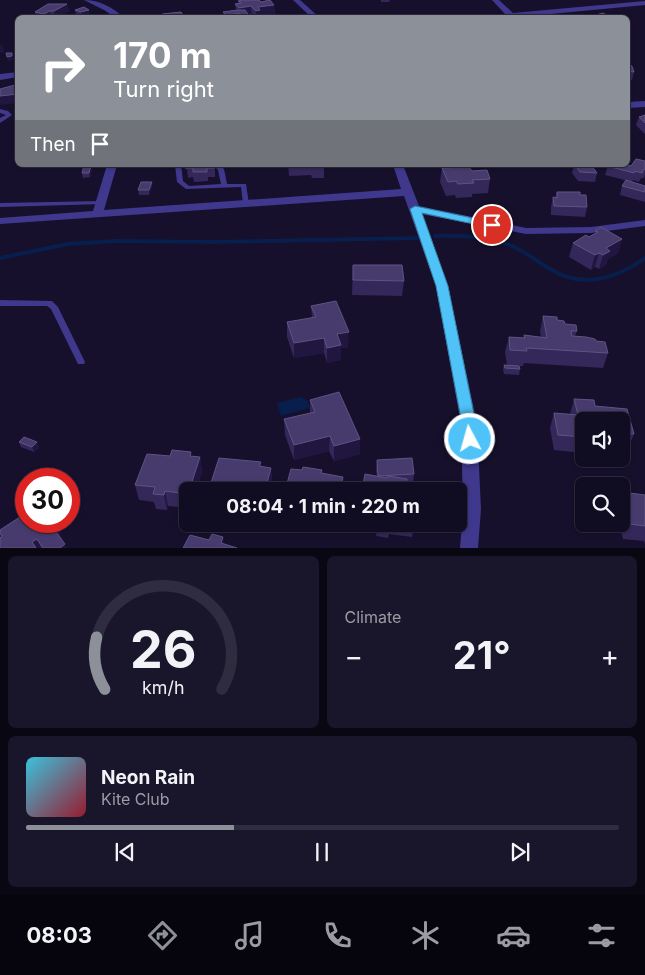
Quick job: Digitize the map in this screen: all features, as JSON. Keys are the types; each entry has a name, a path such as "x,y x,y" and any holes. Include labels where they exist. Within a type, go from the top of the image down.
{"street":[{"path":"87,0 107,8 117,15"},
{"path":"296,0 314,15"},
{"path":"495,0 511,15 645,3"},
{"path":"0,77 15,74"},
{"path":"630,106 645,104"},
{"path":"100,208 111,167"},
{"path":"399,167 442,286 469,424 472,509 469,548"},
{"path":"0,221 100,208 246,204 409,192"},
{"path":"415,209 439,212 510,229 526,230 591,230 645,223"}],"lane":[{"path":"0,111 6,112 9,115"},
{"path":"0,121 15,114"},
{"path":"178,167 180,182 188,188 244,185 246,204"},
{"path":"218,167 221,169 224,186"},
{"path":"0,205 100,208"},
{"path":"0,303 49,303 54,308 81,362"}],"water":[{"path":"300,397 307,400 310,408 281,416 277,403"}],"building":[{"path":"259,0 261,2 270,0 274,5 258,7 260,10 256,11 251,6 239,8 235,4 241,3 238,1"},
{"path":"48,4 67,4 44,14 35,12"},
{"path":"84,7 89,10 81,12 75,10"},
{"path":"245,10 249,15 237,15 239,13 226,15 223,12"},
{"path":"181,12 183,15 162,15"},
{"path":"6,53 12,53 12,56 7,57"},
{"path":"630,66 632,66 634,72 630,71"},
{"path":"15,85 15,94 0,96 0,89"},
{"path":"645,115 645,123 639,117"},
{"path":"636,159 645,161 645,169 642,173 635,171 634,173 611,167 630,167"},
{"path":"84,167 90,167 89,173 82,173"},
{"path":"215,167 207,168 207,172 193,172 193,168 186,168"},
{"path":"469,167 472,171 487,170 490,179 472,180 474,183 458,184 456,181 448,182 442,168"},
{"path":"576,167 592,167 597,173 580,172"},
{"path":"626,180 645,186 645,192 622,186"},
{"path":"141,182 152,182 149,190 138,190"},
{"path":"557,192 580,192 580,195 586,195 587,207 554,206 553,197 557,198"},
{"path":"601,227 622,239 606,248 610,251 603,255 599,253 595,255 573,243 586,235 589,237 598,232 595,231"},
{"path":"353,265 402,265 404,281 353,280"},
{"path":"336,301 349,332 337,334 341,345 327,348 324,338 294,343 287,322 316,317 311,306"},
{"path":"543,316 557,317 557,320 564,321 565,324 576,325 577,331 571,331 572,336 586,337 605,342 608,353 526,348 527,351 510,350 509,337 525,338 524,335 547,338"},
{"path":"504,365 519,366 520,369 505,368"},
{"path":"339,392 360,439 334,446 330,436 294,445 284,419 315,412 310,400"},
{"path":"574,399 594,400 595,406 627,409 628,412 577,412"},
{"path":"554,413 575,415 575,436 558,435"},
{"path":"630,420 634,434 630,434"},
{"path":"24,437 37,442 32,447 19,442"},
{"path":"172,450 191,452 190,456 200,457 192,482 179,482 179,493 165,491 164,495 153,494 155,487 135,485 147,454 170,456"},
{"path":"219,458 261,462 259,466 271,468 267,482 211,482"},
{"path":"412,458 414,474 378,476 377,460"},
{"path":"303,467 322,470 321,473 343,477 342,482 287,482 291,469 302,470"},
{"path":"365,474 407,479 406,482 364,482"},
{"path":"630,493 645,495 645,526 630,524"},
{"path":"15,520 15,533 57,533 65,544 60,548 43,548 37,539 32,542 36,548 0,548 0,538 2,536 0,530"},
{"path":"212,534 223,537 221,543 237,548 183,548 190,535 209,540"}],"waterway":[{"path":"435,236 471,237 498,241 518,249 550,269 574,279 599,279 611,276 645,258"},
{"path":"0,258 68,244 116,241 213,242 417,238"}],"route":[{"path":"470,439 469,424 442,286 415,209 439,212 492,225"}]}
